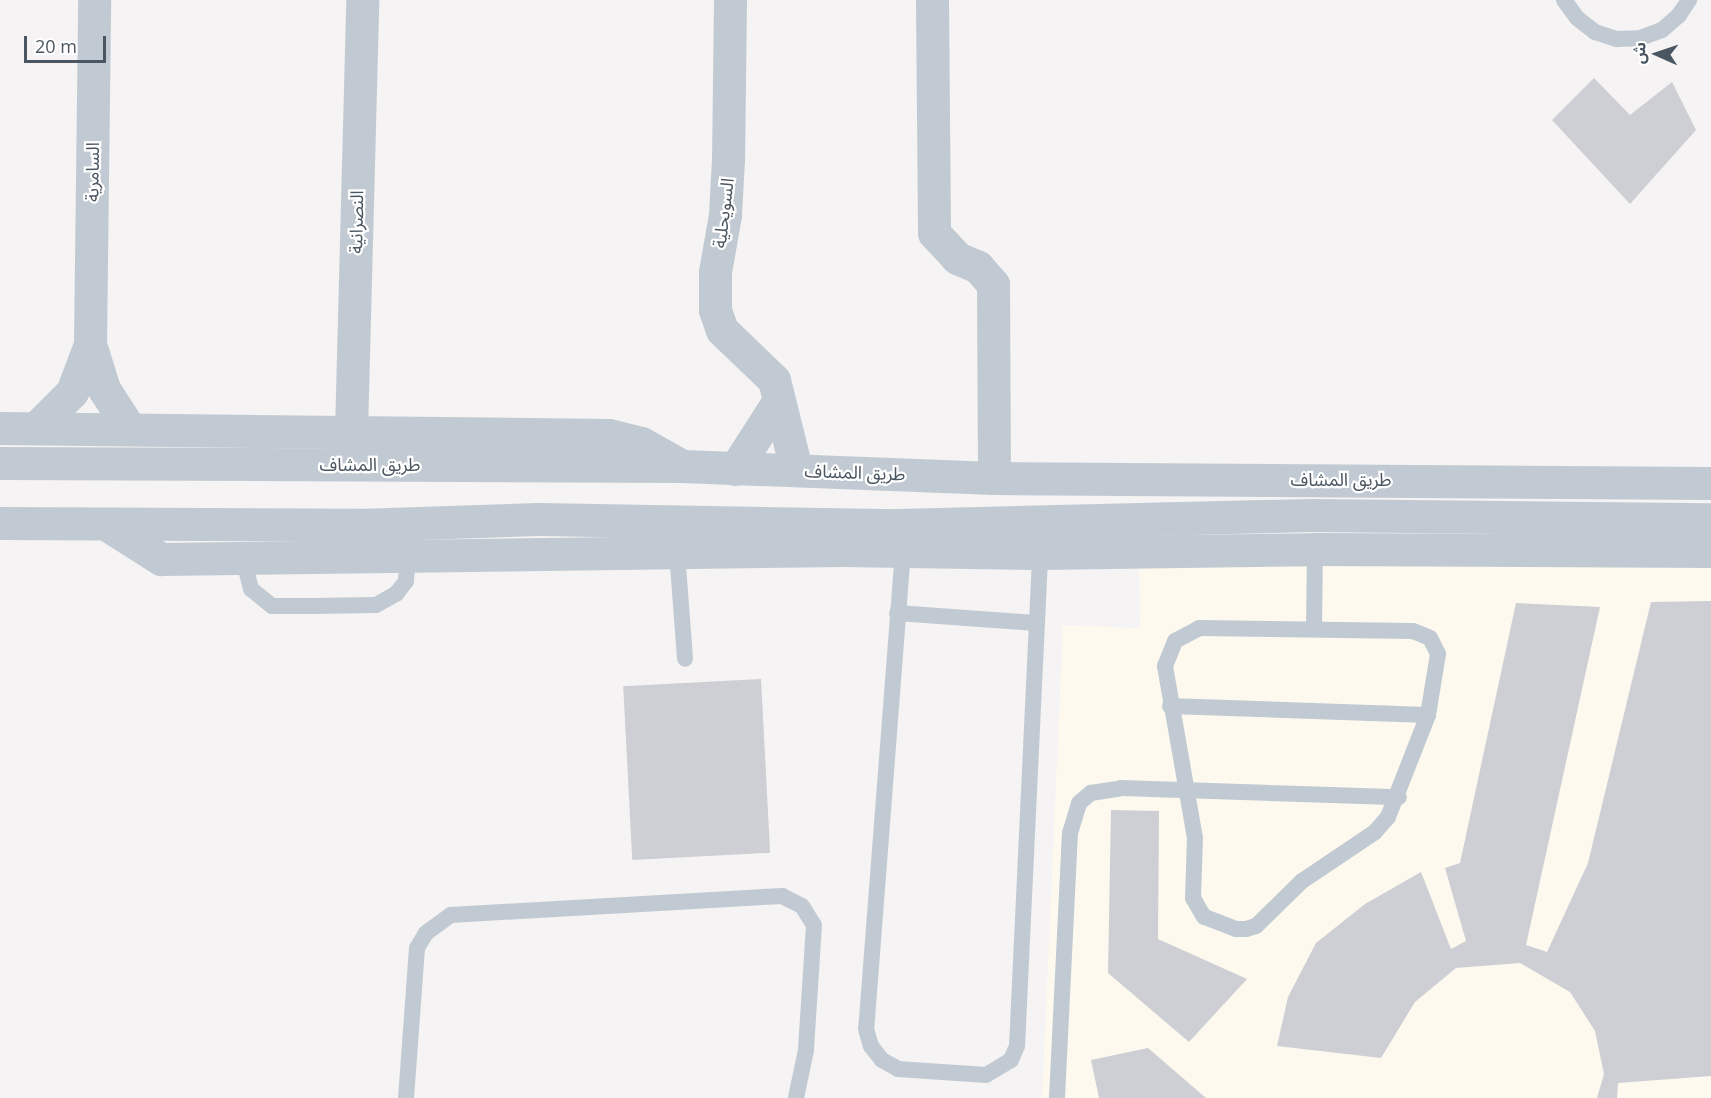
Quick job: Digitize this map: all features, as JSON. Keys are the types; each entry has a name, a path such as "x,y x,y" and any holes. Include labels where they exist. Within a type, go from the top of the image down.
{"street":[{"name":"السامرية","path":"94,0 90,345 104,389 129,428"},
{"name":"السويحلية","path":"729,0 728,159 725,215 715,272 715,310 728,337 769,372 796,470"},
{"path":"932,0 933,232 957,258 978,267 993,284 994,478"},
{"name":"النصرانية","path":"351,432 361,6"},
{"name":"السامرية","path":"36,428 72,392 90,345"},
{"path":"735,469 778,402"},
{"path":"0,428 609,435 641,443 682,466"},
{"name":"طريق المشاف","path":"0,463 682,466 994,478 1711,483"},
{"name":"طريق المشاف","path":"0,523 109,526 539,519 898,525 1311,515 1711,519"},
{"path":"109,526 161,559 676,552 903,551 1040,554 1315,549 1711,551"}],"lane":[{"path":"1564,0 1577,18 1595,32 1617,39 1640,38 1662,30 1679,15 1689,0"},
{"path":"1314,629 1315,549"},
{"path":"903,551 866,1029 871,1046 882,1060 898,1069 986,1075 1011,1059 1017,1046 1040,554"},
{"path":"676,552 685,659"},
{"path":"243,557 251,589 272,606 312,606 376,604 396,594 406,581 408,555"},
{"path":"897,613 1036,623"},
{"path":"1212,628 1314,629 1413,631 1430,638 1438,654 1428,715 1399,797 1375,831 1311,874 1256,926 1236,929 1204,917 1195,905 1194,838 1170,706 1165,666 1168,653 1186,633 1212,628"},
{"path":"1170,706 1428,715"},
{"path":"1056,1098 1072,817 1090,793 1105,788 1399,797"},
{"path":"406,1098 417,948 426,933 451,915 782,896 802,906 814,925 806,1050 796,1098"}],"shaded area":[{"path":"1711,563 1711,1098 1042,1098 1063,625 1140,628 1139,565"}],"building":[{"path":"1594,78 1630,115 1672,82 1696,130 1630,204 1552,120"},
{"path":"1711,601 1711,1076 1618,1083 1617,1098 1597,1098 1604,1074 1595,1031 1570,992 1520,963 1456,968 1415,1002 1381,1058 1277,1046 1288,997 1316,943 1365,904 1421,872 1451,949 1466,941 1445,868 1460,863 1516,603 1600,607 1526,945 1547,952 1588,863 1651,602"},
{"path":"761,679 770,853 632,860 623,686"},
{"path":"1111,810 1159,811 1158,939 1247,979 1189,1042 1108,973"},
{"path":"1148,1048 1206,1098 1099,1098 1091,1060"}]}
